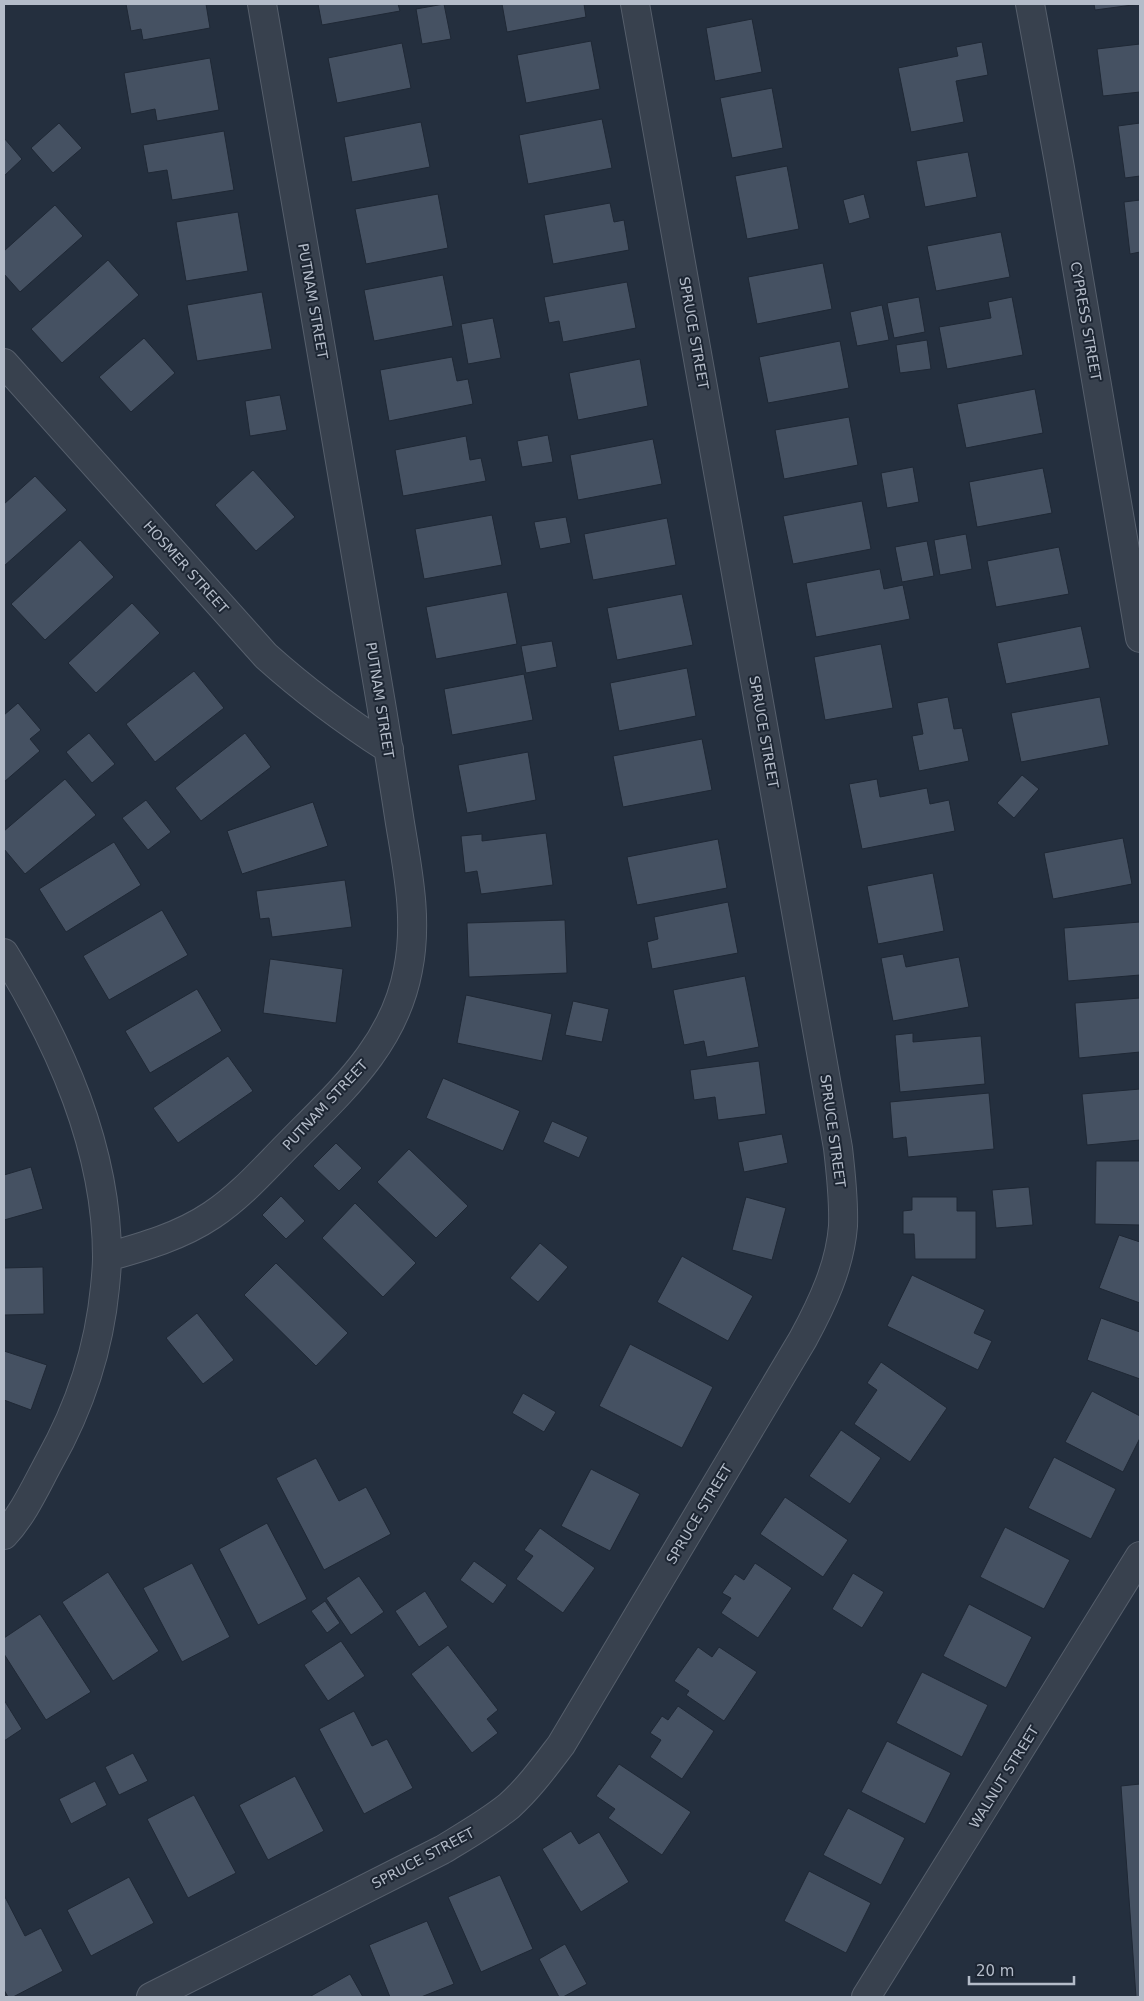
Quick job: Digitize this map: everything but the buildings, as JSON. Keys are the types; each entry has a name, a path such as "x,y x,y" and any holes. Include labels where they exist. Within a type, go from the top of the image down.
{"street":[{"name":"PUTNAM STREET","path":"107,1257 145,1246 178,1233 210,1216 241,1193 341,1090 373,1053 396,1013 408,972 414,934 412,891 389,748 262,4"},
{"name":"SPRUCE STREET","path":"152,1997 442,1850 476,1830 509,1805 536,1778 561,1745 803,1339 823,1301 835,1264 842,1227 842,1189 838,1148 635,4"},
{"name":"CYPRESS STREET","path":"1030,4 1062,177 1140,638"},
{"name":"HOSMER STREET","path":"4,363 266,656 343,719 389,748"},
{"path":"4,953 51,1040 75,1094 92,1147 103,1201 107,1257 102,1309 92,1361 78,1405 40,1479 4,1536"},
{"name":"WALNUT STREET","path":"866,1997 1140,1556"}]}
